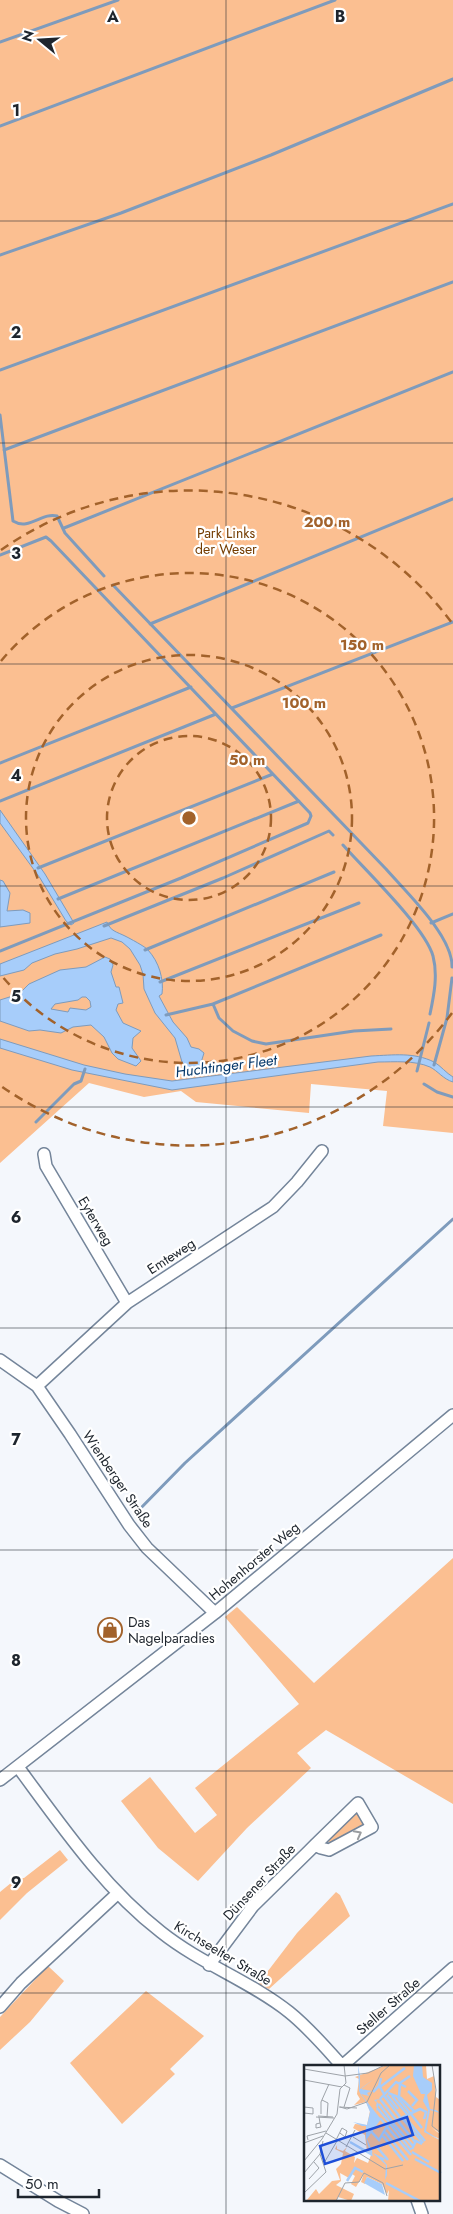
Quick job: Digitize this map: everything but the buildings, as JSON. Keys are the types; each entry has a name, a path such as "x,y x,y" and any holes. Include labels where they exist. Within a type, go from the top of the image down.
{"street":[{"name":"Emteweg","path":"36,1386 127,1303 273,1207 297,1182 322,1151"},
{"name":"Eyterweg","path":"44,1154 46,1166 127,1303"},
{"name":"Wienberger Straße","path":"0,1360 36,1386 141,1540 215,1613"},
{"name":"Hohenhorster Weg","path":"0,1780 215,1613 453,1415"},
{"name":"Kirchseelter Straße","path":"18,1767 73,1841 118,1894 159,1931 209,1965 289,2012 308,2029 341,2065"},
{"name":"Dünsener Straße","path":"209,1965 254,1906 315,1845 358,1803 372,1827 329,1850 315,1845"},
{"path":"0,2007 21,1983 118,1894"},
{"name":"Steller Straße","path":"343,2065 453,1968"},
{"path":"0,2165 58,2201 83,2214"},
{"path":"418,2202 422,2214"}],"green space":[{"name":"Park Links der Weser","path":"0,0 453,0 453,1133 383,1126 387,1091 311,1084 309,1113 196,1102 181,1091 144,1097 89,1083 0,1163"},
{"path":"453,1558 453,1804 326,1730 297,1753 311,1768 247,1828 198,1881 158,1848 121,1801 150,1777 195,1833 217,1815 195,1788 299,1704 225,1617 237,1607 314,1683"},
{"path":"358,1811 366,1823 332,1843 327,1841"},
{"path":"60,1850 68,1860 27,1893 0,1920 0,1892 17,1878 24,1878"},
{"path":"336,1892 340,1895 350,1916 269,1989 258,1984 297,1933"},
{"path":"48,1966 64,1981 30,2022 0,2050 0,2017"},
{"path":"146,1991 204,2036 170,2069 175,2074 122,2124 70,2063"}],"water":[{"path":"0,810 45,874 74,923 71,925 66,921 40,878 0,823"},
{"path":"0,880 3,881 10,893 7,911 23,910 30,913 30,923 0,927"},
{"path":"107,922 114,931 147,949 152,955 160,971 162,982 162,994 159,996 173,1022 187,1038 191,1047 199,1049 204,1053 199,1069 188,1068 182,1062 175,1038 155,1013 144,989 140,965 130,949 122,942 111,938 55,954 32,963 24,970 0,976 0,964"},
{"path":"105,957 110,959 113,965 111,972 116,987 119,987 123,1003 118,1004 116,1010 123,1023 141,1031 133,1038 132,1048 141,1061 136,1066 118,1059 112,1053 104,1037 91,1025 73,1027 61,1033 40,1030 29,1031 0,1021 0,1000 19,994 29,984 60,970 86,967","holes":["86,997 90,1001 91,1007 86,1010 70,1008 68,1012 51,1009 55,1004"]},
{"path":"0,1039 84,1065 125,1074 172,1081 371,1056 411,1055 434,1062 453,1077 453,1082 430,1067 417,1063 378,1062 172,1090 72,1070 0,1048"}],"waterway":[{"path":"0,42 118,0"},
{"path":"0,126 335,0"},
{"path":"0,255 121,213 271,155 453,79"},
{"path":"0,370 453,204"},
{"path":"4,450 453,282"},
{"path":"64,528 453,372"},
{"path":"0,415 13,521 25,524 46,516 57,516 65,533 104,576"},
{"path":"150,624 453,499"},
{"path":"0,555 46,537 51,541 311,816 308,823 181,878 0,951"},
{"path":"113,585 416,902 437,928 445,942 452,967"},
{"path":"232,708 453,622"},
{"path":"0,763 191,687"},
{"path":"0,801 216,714"},
{"path":"38,868 273,774"},
{"path":"58,899 299,801"},
{"path":"104,926 223,878 329,831 333,835"},
{"path":"343,845 407,915 428,944 433,956 435,970 430,1014"},
{"path":"145,950 334,872"},
{"path":"160,982 359,903"},
{"path":"431,923 453,914"},
{"path":"166,1015 213,1004 381,935"},
{"path":"434,1065 447,1018 452,978"},
{"path":"213,1004 219,1018 233,1031 252,1041 266,1044 354,1031 391,1029"},
{"path":"417,1071 429,1023"},
{"path":"36,1122 74,1084 81,1081 85,1069"},
{"path":"424,1084 437,1092 453,1097"},
{"path":"136,1513 185,1463 453,1219"}],"place":[{"name":"Das Nagelparadies","path":"110,1630"}],"water label":[{"name":"Huchtinger Fleet","path":"226,1066"}]}
